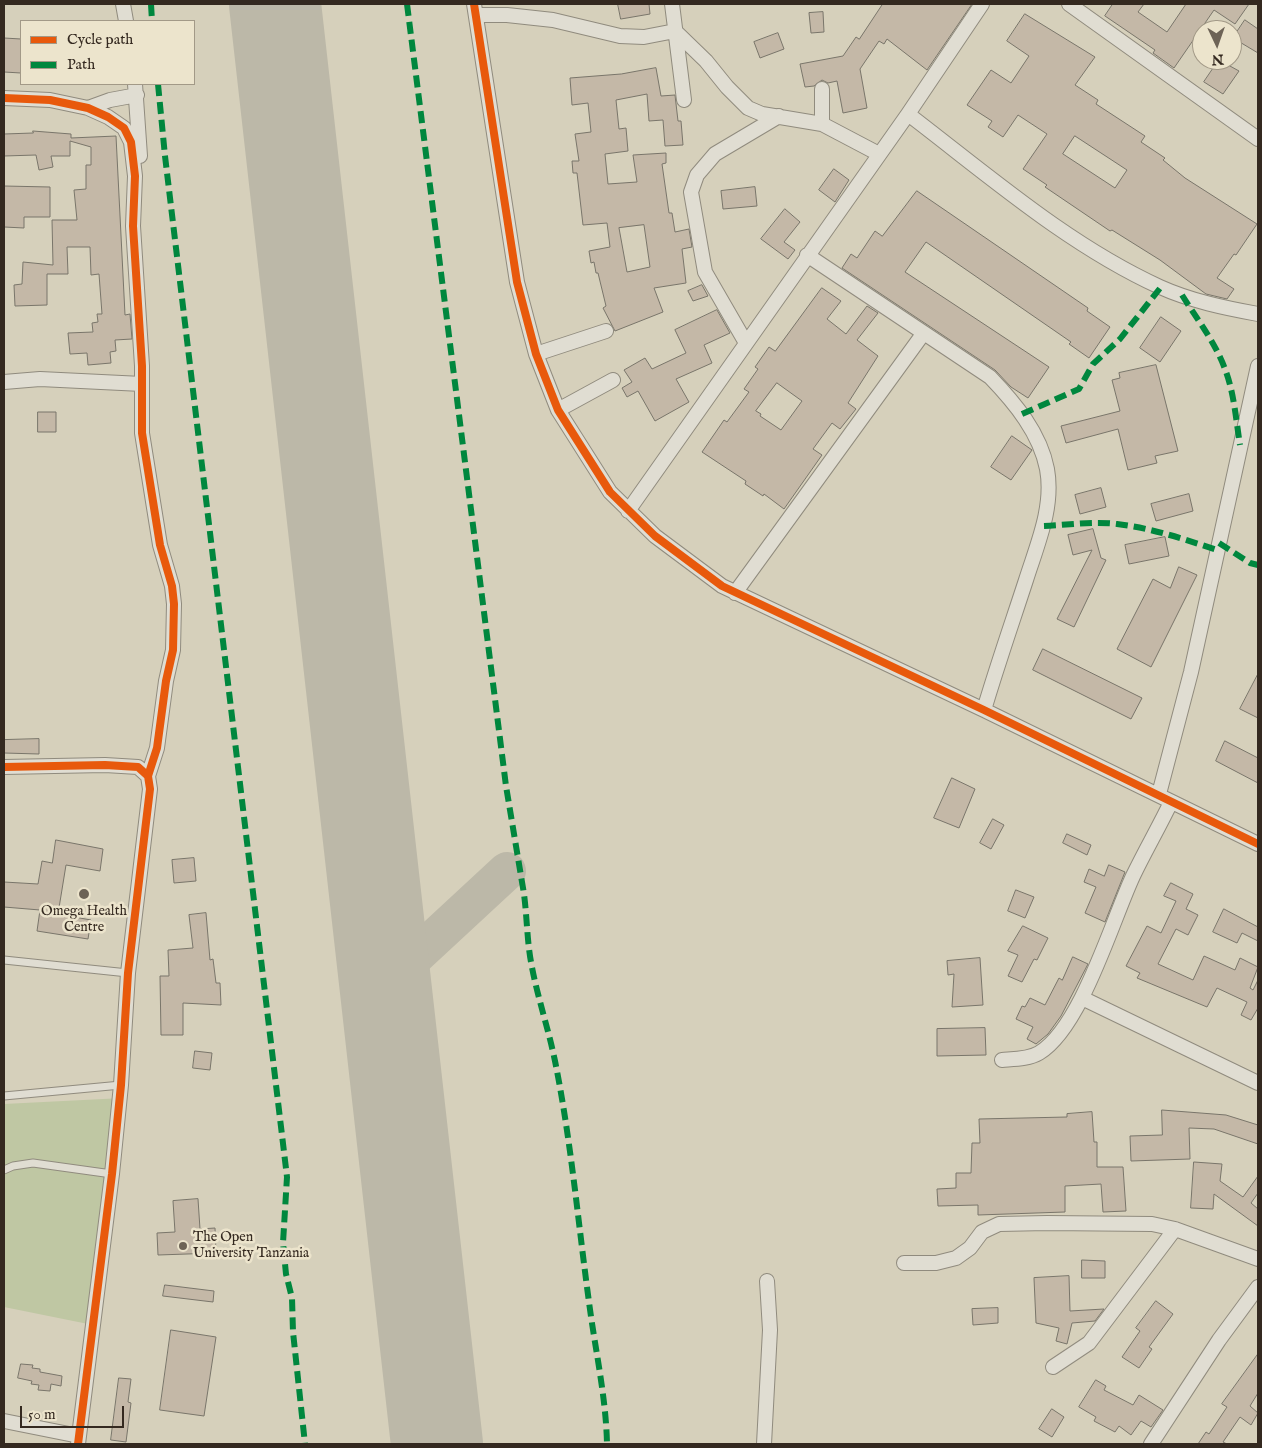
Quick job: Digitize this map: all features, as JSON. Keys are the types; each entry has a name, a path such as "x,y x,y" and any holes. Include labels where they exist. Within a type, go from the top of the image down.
{"street":[{"path":"123,4 126,20"},
{"path":"672,4 684,100"},
{"path":"628,510 908,114 982,4"},
{"path":"1069,4 1258,139"},
{"path":"675,32 644,37 620,36 553,20 475,10 517,282 536,354 558,410 601,481 628,510 682,558 735,593 1160,794 1171,802 1258,844"},
{"path":"675,32 706,61 727,88 748,108 762,114 822,124 879,154"},
{"path":"88,108 136,89 140,154 135,176"},
{"path":"822,89 822,124"},
{"path":"4,98 50,100 88,108 108,117 124,128 131,142 135,176 133,226 144,454 156,513 160,545 172,586 174,604 173,650 166,681 157,748 148,776 150,789 128,973 121,1085 112,1174 78,1440 4,1420"},
{"path":"908,114 1042,215 1104,257 1161,288 1213,306 1258,314"},
{"path":"746,343 705,272 691,192 697,175 715,154 779,116"},
{"path":"808,255 923,334 990,377 1014,402 1036,438 1047,469 1048,494 1044,526 984,710"},
{"path":"536,354 606,331"},
{"path":"735,593 923,334"},
{"path":"1160,794 1190,672 1258,366"},
{"path":"4,382 40,379 142,384"},
{"path":"558,410 613,380"},
{"path":"4,767 105,765 138,767 148,776"},
{"path":"1002,1060 1025,1058 1039,1053 1062,1029 1082,998 1133,876 1171,802"},
{"path":"1082,998 1258,1083"},
{"path":"904,1263 936,1263 956,1258 970,1248 982,1232 999,1224 1152,1224 1175,1228 1258,1259"},
{"path":"1053,1367 1089,1343 1175,1228"},
{"path":"764,1444 770,1330 767,1281"},
{"path":"1151,1444 1219,1340 1258,1287"}],"lane":[{"path":"4,960 128,973"},
{"path":"4,1096 121,1085"},
{"path":"4,1170 13,1166 34,1163 112,1174"}],"green space":[{"path":"123,1098 98,1326 4,1307 4,1104"}],"building":[{"path":"618,4 649,4 650,14 621,19"},
{"path":"883,4 972,4 927,70 887,39 884,44 879,41 860,69 867,108 843,113 837,81 828,83 822,80 814,86 805,87 800,64 843,56 856,37 859,39"},
{"path":"1113,4 1144,4 1138,12 1167,32 1186,4 1249,4 1238,20 1229,20 1214,10 1207,20 1192,20 1192,42 1174,68 1153,53 1155,50 1105,16"},
{"path":"823,12 824,32 811,33 809,13"},
{"path":"1025,14 1095,57 1075,85 1098,100 1096,104 1145,136 1141,142 1165,158 1163,160 1185,178 1257,224 1236,255 1234,254 1217,278 1234,289 1227,299 1206,294 1160,260 1112,230 1110,231 1045,187 1047,185 1023,169 1047,134 1018,115 1003,137 988,127 992,121 967,105 991,70 1011,83 1029,56 1007,41","holes":["1075,136 1127,170 1115,188 1063,154"]},
{"path":"1245,20 1258,29 1258,53 1242,43 1242,24"},
{"path":"778,33 784,49 760,58 754,42"},
{"path":"4,38 20,39 20,73 4,72"},
{"path":"656,68 661,96 675,95 678,121 681,121 683,145 665,146 663,120 649,121 647,94 616,100 619,129 626,128 628,151 605,154 608,184 637,182 633,155 666,153 666,163 662,164 669,213 672,213 675,232 689,229 692,247 682,249 686,283 654,288 663,312 615,331 603,308 606,306 598,273 596,273 594,262 591,263 589,251 610,247 607,223 583,225 577,173 573,173 572,161 579,161 575,134 591,132 588,103 572,105 570,78 621,74","holes":["644,225 650,267 627,272 619,228"]},
{"path":"1212,70 1239,71 1223,94 1204,82"},
{"path":"33,131 71,134 71,138 116,136 125,315 130,314 132,339 115,340 116,351 110,352 111,363 88,365 87,353 70,354 68,333 93,332 92,323 98,322 97,314 102,314 99,274 91,275 90,247 67,247 68,274 47,274 47,305 15,306 14,285 22,284 23,262 53,265 52,220 77,220 74,190 86,189 86,165 91,165 91,147 70,141 70,156 51,156 53,167 39,170 36,155 4,156 4,134 33,133"},
{"path":"834,169 849,180 835,202 819,190"},
{"path":"4,186 50,187 50,217 24,217 24,228 4,227"},
{"path":"755,187 757,206 723,209 721,191"},
{"path":"917,191 1088,308 1087,311 1110,327 1089,358 1069,344 1071,342 926,242 905,272 1049,367 1028,398 1011,387 995,370 842,268 851,254 857,258 875,231 882,236"},
{"path":"785,209 800,222 784,242 795,250 788,259 761,239"},
{"path":"702,285 708,296 693,301 688,291"},
{"path":"822,288 841,301 827,319 846,334 867,306 878,313 857,340 878,356 848,403 856,409 840,429 832,423 813,449 822,455 784,509 764,494 763,496 745,484 746,481 702,452 724,420 727,422 749,392 744,389 758,369 755,367 769,347 775,351","holes":["777,383 802,401 781,430 760,416 761,414 756,411"]},
{"path":"717,310 730,333 704,345 712,363 676,379 689,402 655,421 638,391 627,397 622,388 632,382 624,370 645,358 652,369 686,353 675,330"},
{"path":"1161,317 1181,331 1160,362 1140,348"},
{"path":"1156,365 1178,451 1155,456 1157,463 1128,470 1118,429 1066,443 1061,426 1120,411 1112,380 1120,378 1119,373"},
{"path":"38,412 56,412 56,432 38,432"},
{"path":"1012,436 1032,450 1011,480 991,467"},
{"path":"1101,488 1106,507 1080,514 1075,495"},
{"path":"1189,494 1193,511 1156,521 1151,504"},
{"path":"1093,529 1101,558 1106,560 1074,627 1057,619 1092,550 1073,555 1068,535"},
{"path":"1165,537 1169,556 1129,564 1125,545"},
{"path":"1179,567 1197,575 1151,667 1117,649 1153,579 1170,588"},
{"path":"1043,649 1142,698 1131,719 1033,670"},
{"path":"1258,674 1258,718 1240,709"},
{"path":"39,739 39,754 4,753 4,740"},
{"path":"1225,741 1258,758 1258,783 1216,761"},
{"path":"952,778 975,789 959,828 934,818"},
{"path":"993,819 1004,825 991,849 980,843"},
{"path":"1067,834 1091,845 1087,855 1063,843"},
{"path":"56,840 103,849 100,871 66,865 58,914 91,920 88,939 37,931 40,910 4,907 4,882 38,884 42,861 52,863"},
{"path":"194,858 196,881 174,883 172,860"},
{"path":"1109,865 1125,872 1105,922 1085,913 1096,887 1084,882 1089,869 1104,876"},
{"path":"1171,883 1193,894 1186,909 1198,915 1188,935 1176,929 1158,964 1193,980 1204,956 1235,970 1240,958 1258,967 1250,988 1253,990 1258,980 1258,1008 1251,1020 1241,1015 1247,1002 1217,988 1207,1007 1137,978 1140,973 1126,966 1147,926 1161,933 1176,901 1164,896"},
{"path":"1016,890 1034,897 1025,918 1008,911"},
{"path":"1224,909 1258,927 1258,941 1242,933 1237,943 1213,932"},
{"path":"206,913 210,960 213,959 216,983 220,983 221,1005 183,1003 183,1035 161,1035 160,976 169,976 168,950 193,948 189,915"},
{"path":"1023,926 1048,938 1037,960 1034,959 1022,982 1008,976 1018,955 1008,951"},
{"path":"1073,957 1088,964 1061,1016 1048,1034 1036,1044 1027,1039 1033,1027 1016,1019 1022,1006 1025,1007 1030,998 1045,1005 1059,978 1062,980"},
{"path":"980,958 983,1005 952,1007 954,974 948,975 947,961"},
{"path":"985,1028 986,1055 937,1056 937,1029"},
{"path":"195,1051 212,1053 210,1070 193,1068"},
{"path":"1162,1110 1226,1115 1258,1125 1258,1144 1214,1129 1189,1128 1190,1159 1131,1161 1130,1136 1162,1135"},
{"path":"1092,1112 1094,1142 1097,1142 1097,1167 1123,1167 1126,1211 1103,1212 1101,1184 1065,1186 1065,1212 978,1215 978,1205 938,1206 937,1189 956,1188 956,1173 971,1173 972,1143 980,1143 979,1119 1067,1117 1067,1114"},
{"path":"1194,1162 1222,1164 1220,1181 1243,1197 1258,1176 1258,1193 1251,1203 1258,1209 1258,1226 1214,1194 1213,1209 1191,1208"},
{"path":"198,1199 200,1229 215,1228 216,1253 158,1255 157,1233 175,1232 173,1201"},
{"path":"1082,1260 1105,1261 1105,1278 1082,1278"},
{"path":"1069,1276 1070,1311 1104,1309 1095,1321 1072,1323 1067,1344 1056,1341 1059,1328 1036,1323 1034,1278"},
{"path":"165,1285 214,1291 213,1302 163,1296"},
{"path":"1156,1301 1173,1314 1149,1347 1152,1349 1139,1368 1122,1357 1140,1331 1136,1328"},
{"path":"998,1308 998,1323 973,1325 972,1309"},
{"path":"171,1330 216,1337 204,1416 160,1410"},
{"path":"1258,1354 1258,1393 1250,1406 1258,1413 1251,1425 1240,1417 1223,1442 1227,1444 1198,1444 1206,1432 1209,1434 1227,1407 1222,1404"},
{"path":"21,1364 33,1365 32,1368 40,1369 40,1372 62,1376 61,1386 51,1384 50,1391 38,1390 39,1385 31,1384 32,1381 18,1378"},
{"path":"119,1378 131,1379 128,1402 131,1403 126,1442 111,1440"},
{"path":"1096,1380 1106,1386 1104,1390 1133,1405 1139,1395 1163,1410 1151,1427 1141,1421 1131,1435 1119,1426 1115,1432 1094,1421 1096,1417 1079,1407"},
{"path":"1052,1409 1064,1417 1052,1437 1039,1429"}],"taxiway":[{"path":"385,984 507,871"}],"runway":[{"path":"275,4 437,1444"}],"marked path":[{"path":"151,4 152,20"},
{"path":"407,4 506,786 524,894 531,962 555,1061 566,1121 602,1390 607,1444"},
{"path":"158,85 287,1177 283,1243 286,1274 292,1298 293,1332 305,1444"},
{"path":"1022,414 1079,389 1093,364 1120,339 1161,287"},
{"path":"1182,295 1211,340 1225,369 1233,397 1240,445"},
{"path":"1044,526 1090,523 1117,524 1155,531 1217,550"},
{"path":"1219,543 1250,563 1258,565"}],"cycle path":[{"path":"474,4 517,282 536,354 558,410 610,492 655,536 722,586 984,710 1258,844"},
{"path":"4,98 50,100 88,108 108,117 124,128 131,142 135,176 133,226 142,366 142,433 160,545 172,586 174,604 173,650 166,681 157,748 148,776"},
{"path":"4,767 105,765 138,767 148,776 150,789 128,973 121,1085 112,1174 78,1444"}],"place":[{"name":"Omega Health Centre","path":"84,894"},
{"name":"The Open University Tanzania","path":"183,1246"}]}
